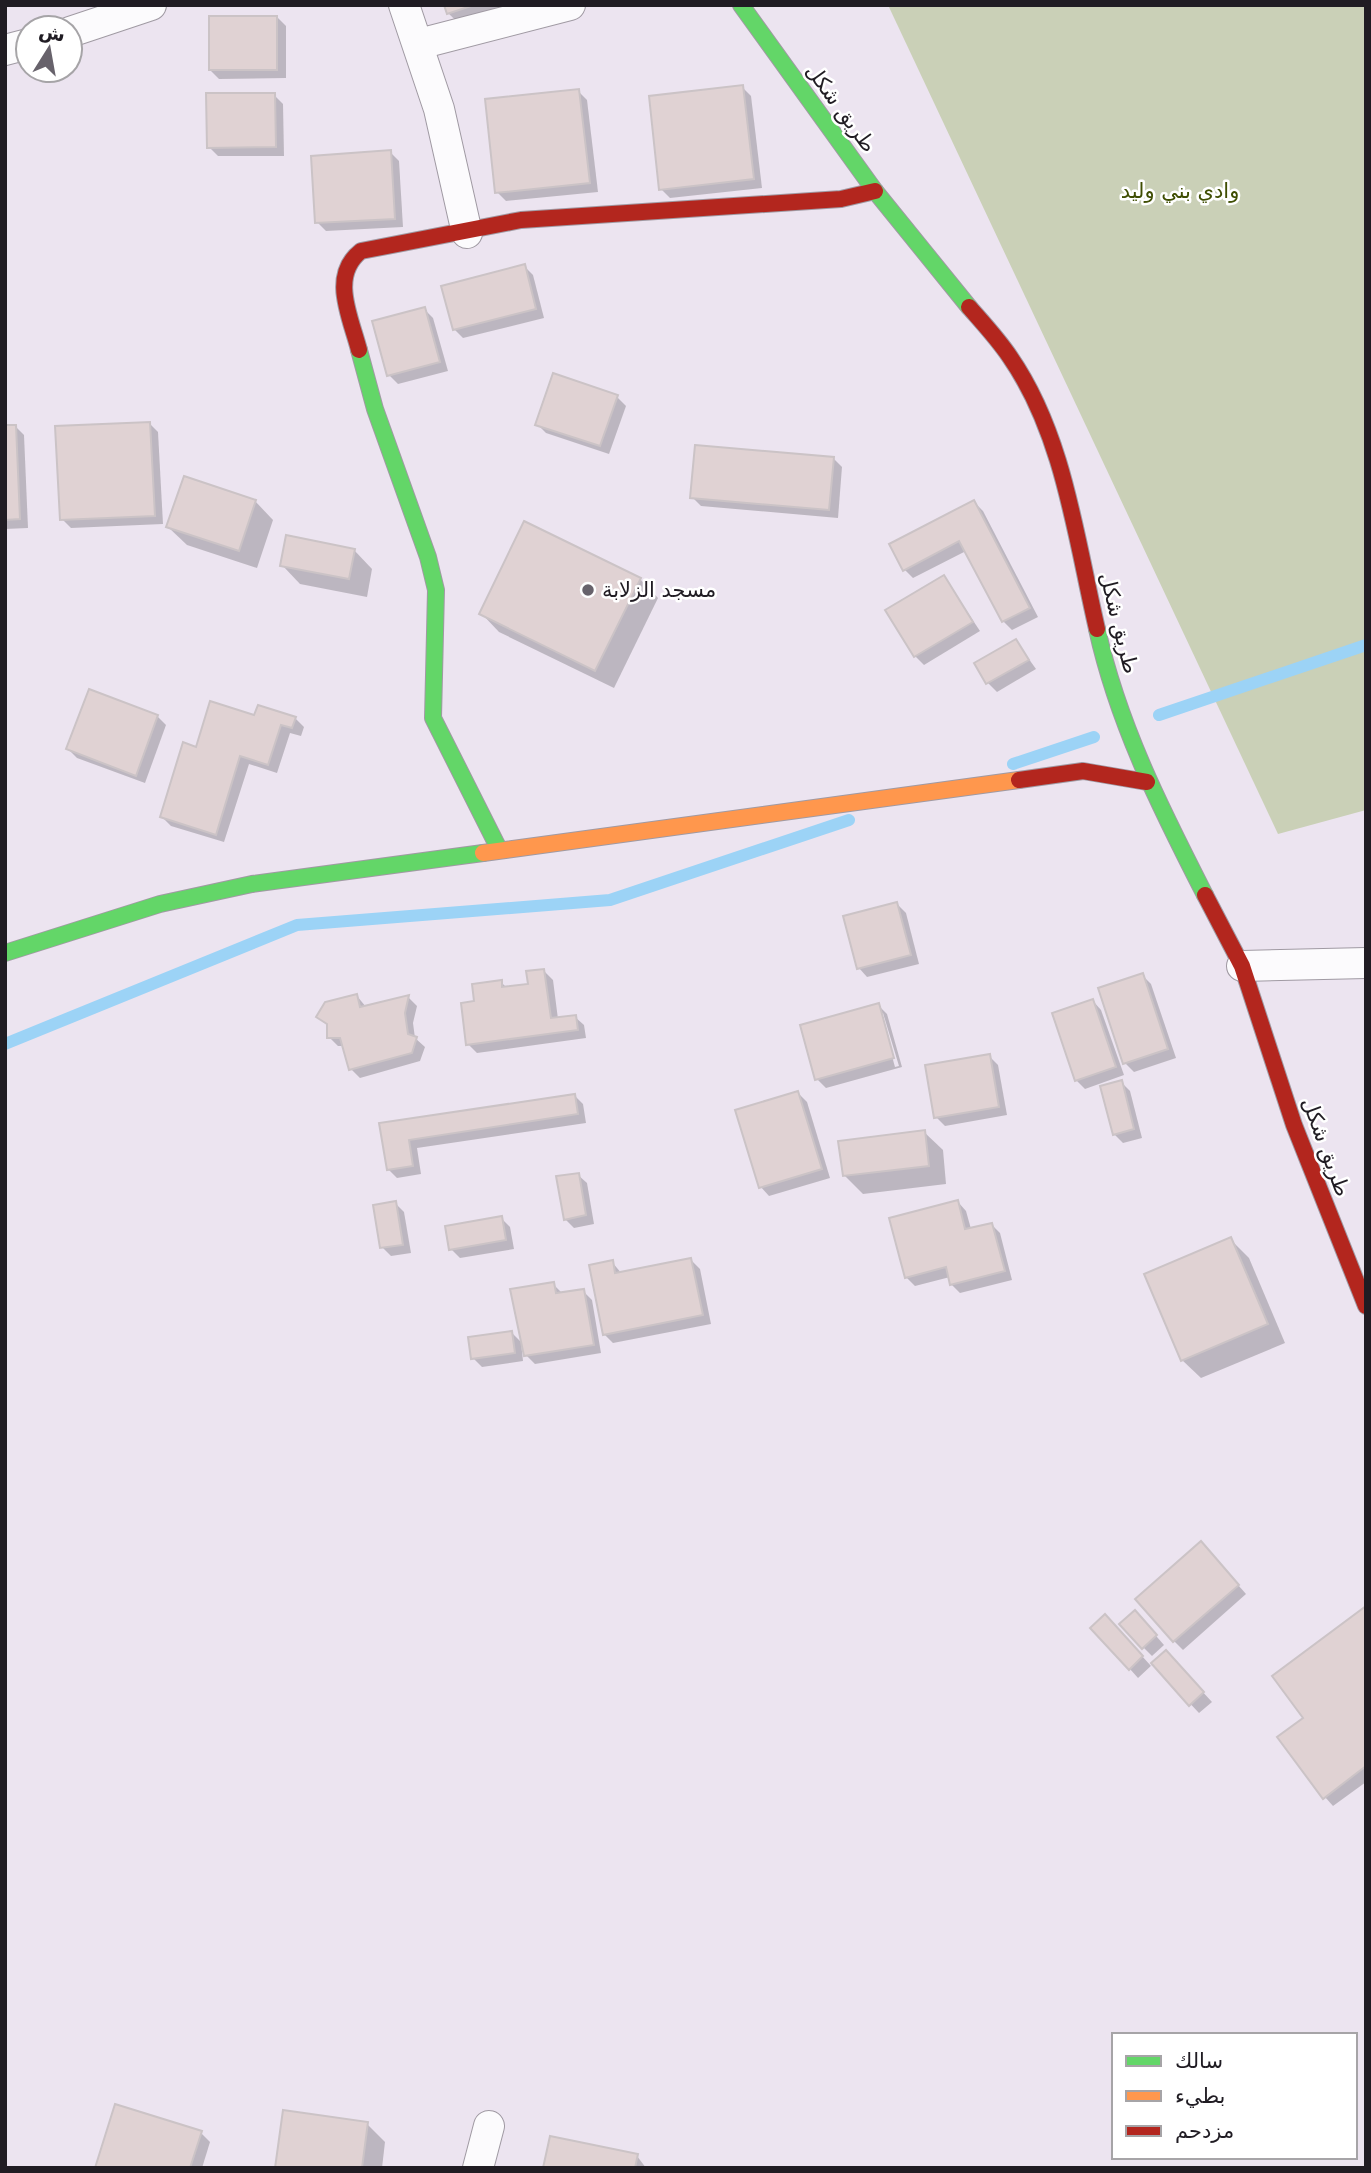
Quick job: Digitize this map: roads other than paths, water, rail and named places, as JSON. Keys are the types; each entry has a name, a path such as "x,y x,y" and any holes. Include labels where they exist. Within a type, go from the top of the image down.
{"street":[{"path":"84,27 151,5"},
{"path":"404,5 439,109 467,233"},
{"path":"419,44 570,5"},
{"name":"طريق شكل","path":"741,5 875,191 1011,358 1037,409 1060,468 1104,661 1147,782 1242,966 1294,1125 1366,1306"},
{"path":"499,849 433,718 436,590 428,557 375,409 342,284 352,258 361,251 467,233 521,220 791,200 841,199 875,191"},
{"path":"5,953 160,904 251,884 1083,771 1147,782"},
{"path":"1242,966 1366,962"},
{"path":"478,2168 489,2126"}],"waterway":[{"path":"1159,715 1366,645"},
{"path":"1013,764 1094,737"},
{"path":"5,1044 297,925 610,900 849,820"}],"place":[{"name":"مسجد الزلابة","path":"588,590"}],"park label":[{"name":"وادي بني وليد","path":"1180,191"}]}
